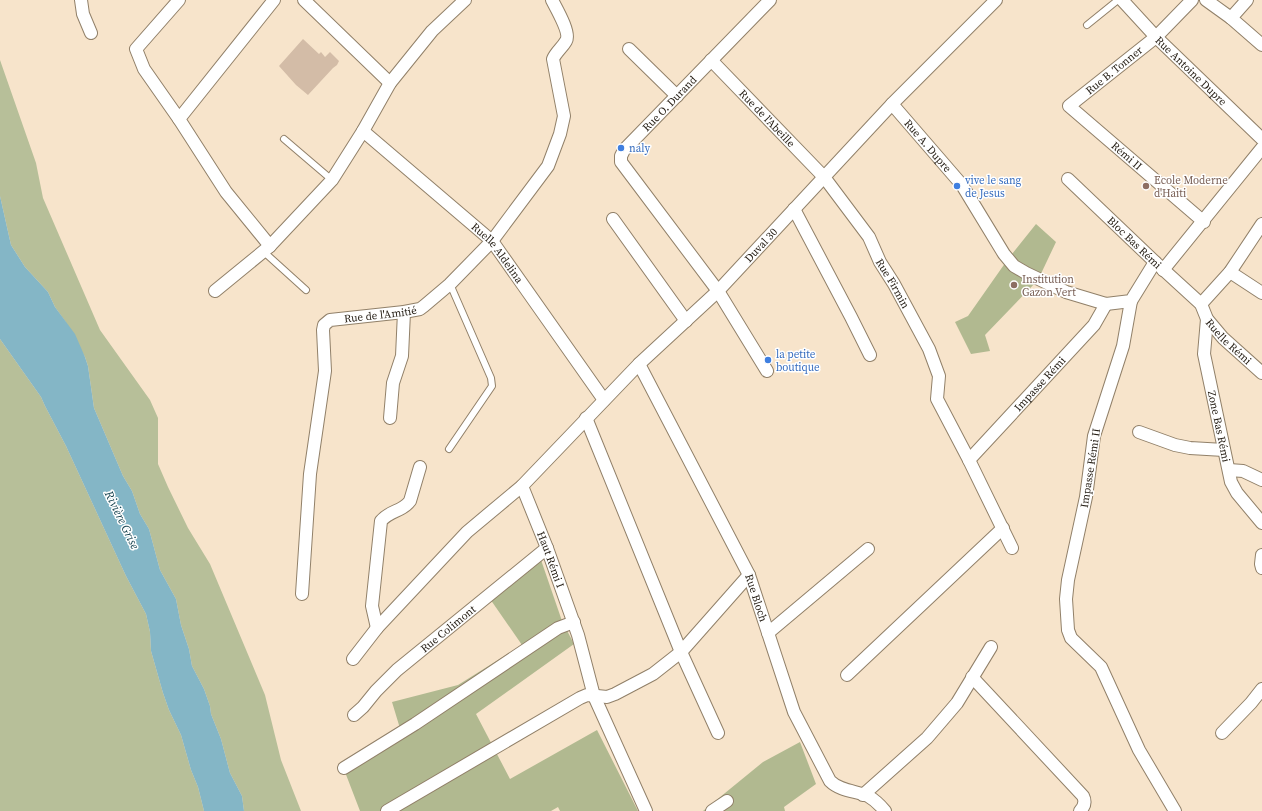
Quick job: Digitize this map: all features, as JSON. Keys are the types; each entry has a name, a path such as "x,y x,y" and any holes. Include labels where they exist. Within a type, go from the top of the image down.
{"street":[{"path":"81,0 83,14 91,33"},
{"path":"179,0 136,49 144,69 179,119 226,192 267,249"},
{"path":"179,119 274,0"},
{"path":"304,0 390,83"},
{"path":"215,291 267,249 332,180 363,131 390,83 432,31 465,0"},
{"name":"Rue de l'Amitié","path":"302,594 310,474 325,371 322,330 324,324 330,320 420,309 450,284 492,241 548,166 560,134 564,116 553,59 567,40 568,36 567,30 552,0"},
{"name":"Rue O. Durand","path":"718,291 620,162 621,156 624,150 770,0"},
{"name":"Duval 30","path":"353,660 377,628 467,532 522,486 639,364 718,291 892,104 996,0"},
{"name":"Rue Antoine Dupre","path":"1122,0 1156,37 1262,139"},
{"name":"Rue B. Tonner","path":"1069,106 1156,37 1192,0"},
{"path":"1206,0 1231,18 1262,45"},
{"path":"1231,18 1247,0"},
{"path":"630,49 677,96"},
{"name":"Rue de l'Abeille","path":"711,60 824,177"},
{"name":"Rue A. Dupre","path":"892,104 962,185 1004,254 1014,266 1066,292 1106,304 1131,301"},
{"name":"Rémi II","path":"1069,106 1204,222"},
{"name":"Ruelle Aldelina","path":"363,131 492,241 604,400"},
{"path":"1131,301 1159,266 1204,222 1262,148"},
{"name":"Rue Firmin","path":"824,177 869,237 880,262 894,284 929,349 939,376 936,399 969,460"},
{"name":"Bloc Bas Rémi","path":"1068,179 1201,304"},
{"path":"794,209 870,355"},
{"path":"613,219 686,321"},
{"path":"1201,304 1230,272 1262,224"},
{"path":"1230,272 1262,293"},
{"path":"718,291 767,371"},
{"name":"Impasse Rémi II","path":"1131,301 1123,346 1096,428 1086,497 1068,580 1066,599 1067,622 1071,638 1100,667 1139,750 1175,811"},
{"name":"Impasse Rémi","path":"969,460 1094,325 1106,304"},
{"name":"Ruelle Rémi","path":"1201,304 1207,319 1223,338 1262,373"},
{"path":"390,418 393,383 402,356 404,312"},
{"name":"Zone Bas Rémi","path":"1207,319 1204,354 1231,482 1237,493 1262,523"},
{"name":"Rue Bloch","path":"639,364 748,575 794,712 830,781 837,786 863,795 878,803 885,811"},
{"path":"586,418 681,652 718,733"},
{"path":"1139,432 1175,445 1190,448 1224,450"},
{"path":"969,460 1012,548"},
{"path":"377,628 372,606 381,520 390,513 403,509 407,506 410,501 420,467"},
{"path":"1228,470 1243,471 1262,480"},
{"name":"Haut Rémi I","path":"522,486 547,548 574,622 594,696 646,811"},
{"path":"847,675 1003,528"},
{"name":"Rue Colimont","path":"354,714 363,707 376,690 397,670 547,548"},
{"path":"768,633 868,549"},
{"path":"1262,555 1262,568"},
{"path":"387,811 580,698 587,695 607,697 653,674 681,652 748,575"},
{"path":"344,768 415,724 558,628 574,622"},
{"path":"863,795 927,738 957,703 991,647"},
{"path":"972,677 1083,796 1085,800 1080,811"},
{"path":"1222,733 1251,704 1262,688"},
{"path":"712,811 727,801"}],"lane":[{"path":"1087,25 1118,0"},
{"path":"284,139 332,180"},
{"path":"267,249 306,290"},
{"path":"449,449 492,386 491,378 450,284"}],"green space":[{"path":"0,60 36,163 43,198 100,330 150,400 158,418 158,464 188,528 210,564 265,695 281,760 301,811 244,811 242,796 230,773 221,739 211,714 204,689 192,666 176,599 160,570 149,529 140,514 132,491 123,476 94,408 88,366 85,357 65,321 55,307 48,292 25,267 11,245 0,196"},
{"path":"1036,224 1056,242 1038,280 985,335 990,351 971,354 955,322 968,316 1008,259"},
{"path":"0,339 41,397 66,446 126,576 146,614 150,632 151,651 163,693 181,735 191,770 198,787 204,811 0,811"},
{"path":"540,557 562,621 574,644 476,714 510,779 597,730 638,811 560,811 558,807 551,811 360,811 345,772 402,735 392,702 458,685 522,645 488,596"},
{"path":"800,742 816,784 784,807 785,811 703,811 763,762"}],"water":[{"name":"Rivière Grise","path":"0,196 11,245 25,267 48,292 55,307 75,334 85,357 88,366 94,408 123,476 132,491 140,514 149,529 160,570 176,599 192,666 204,689 211,714 221,739 230,773 242,796 244,811 204,811 198,787 191,770 181,735 163,693 151,651 150,632 146,614 126,576 66,446 41,397 0,339"}],"building":[{"path":"303,39 319,54 321,52 325,57 330,52 339,61 337,65 308,95 296,85 279,66"}],"place":[{"name":"naly","path":"621,148"},
{"name":"vive le sang de Jesus","path":"957,186"},
{"name":"Ecole Moderne d'Haiti","path":"1146,186"},
{"name":"Institution Gazon Vert","path":"1014,285"},
{"name":"la petite boutique","path":"768,360"}]}
